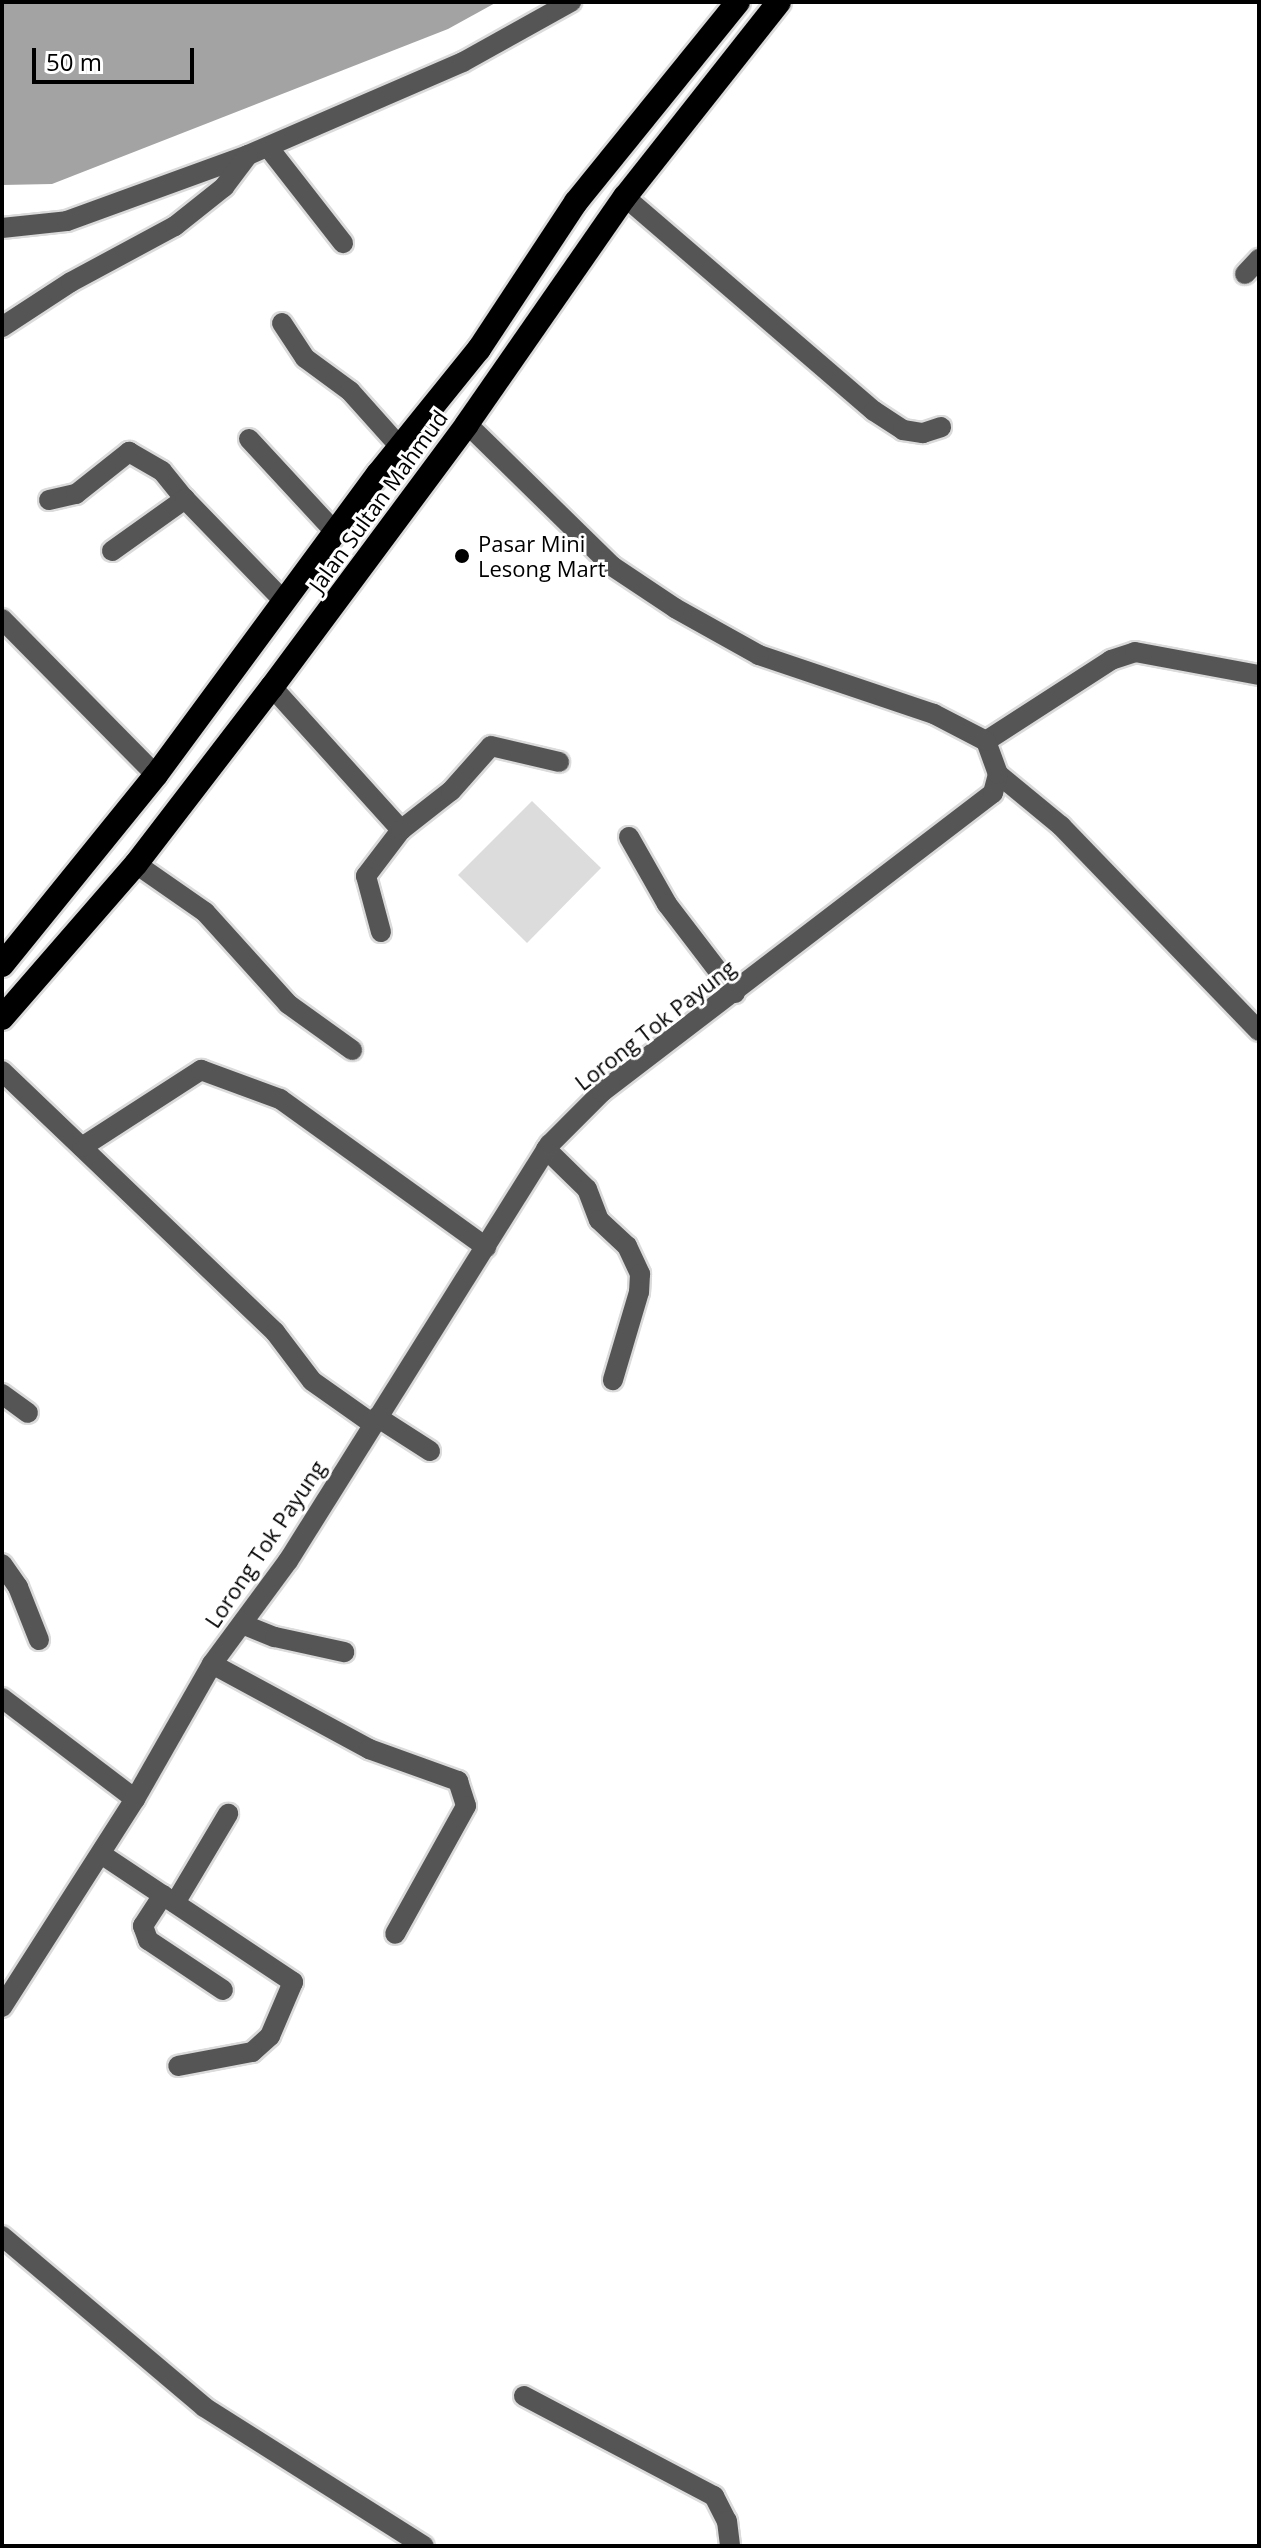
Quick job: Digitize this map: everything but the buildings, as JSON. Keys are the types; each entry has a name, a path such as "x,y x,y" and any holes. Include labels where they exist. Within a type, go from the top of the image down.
{"highway":[{"name":"Jalan Sultan Mahmud","path":"2,965 156,775 378,474 479,349 576,202 738,2"},
{"name":"Jalan Sultan Mahmud","path":"2,1018 136,864 272,687 411,502 625,197 779,2"},
{"path":"378,474 411,502"}],"street":[{"path":"2,228 67,221 248,155 463,62 571,2"},
{"path":"268,147 343,243"},
{"path":"2,327 71,282 175,226 224,187 248,155"},
{"path":"625,197 874,411 903,430 923,433 941,427"},
{"path":"282,323 305,358 350,391 400,447"},
{"path":"467,424 612,566 675,608 759,655 934,714 986,741 998,774 1061,826 1259,1031"},
{"path":"249,439 335,532"},
{"path":"49,500 76,494 129,452 162,471 284,601"},
{"path":"112,551 185,499"},
{"path":"2,619 156,775"},
{"path":"986,741 1111,660 1135,652 1259,675"},
{"path":"272,687 401,830"},
{"path":"381,932 366,876 401,830 451,791 491,746 559,762"},
{"name":"Lorong Tok Payung","path":"5,1997 101,1854 212,1664 288,1561 546,1149 602,1092 979,808 993,793 998,774"},
{"path":"629,837 667,904 735,993"},
{"path":"136,864 205,912 288,1004 352,1050"},
{"path":"82,1147 201,1070 280,1099 486,1247"},
{"path":"2,1071 275,1332 312,1381 430,1451"},
{"path":"546,1149 587,1189 599,1220 627,1246 640,1274 639,1292 613,1380"},
{"path":"2,1394 28,1413"},
{"path":"2,1564 18,1587 39,1640"},
{"path":"242,1624 275,1637 344,1652"},
{"path":"212,1664 369,1749 458,1781 466,1806 395,1934"},
{"path":"2,1698 135,1799"},
{"path":"223,1990 148,1940 143,1926 169,1899 228,1814"},
{"path":"101,1854 270,1963 293,1982 293,1991 270,2036 252,2052 178,2066"},
{"path":"2,2236 204,2407 424,2546"},
{"path":"524,2396 714,2496 727,2521 730,2546"}],"shaded area":[{"path":"2,2 497,2 448,29 52,184 2,185"},
{"path":"532,801 601,868 527,943 458,875"}],"place":[{"name":"Pasar Mini Lesong Mart","path":"462,556"}]}
